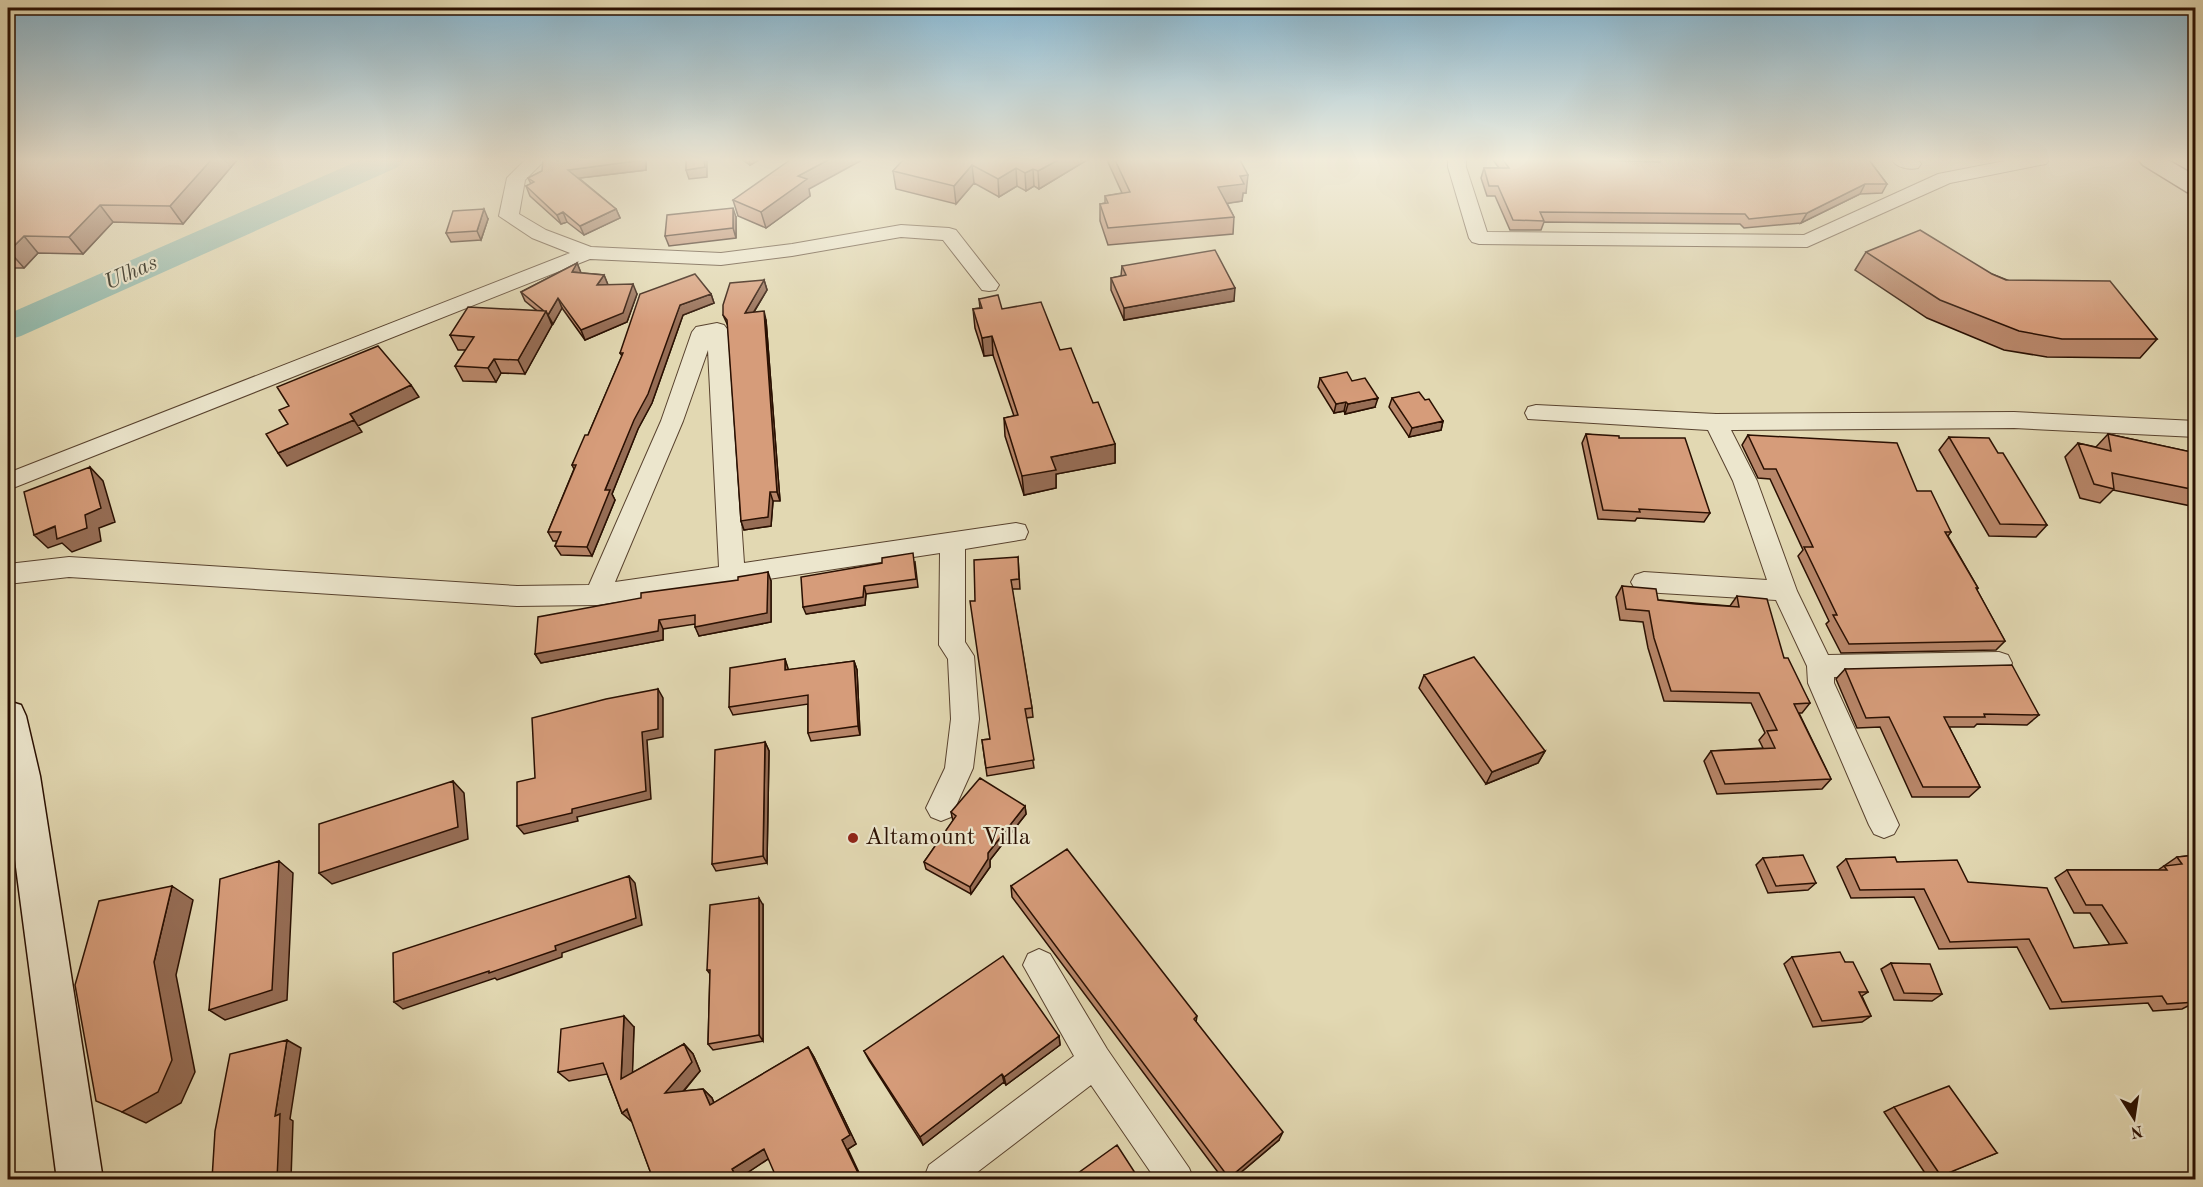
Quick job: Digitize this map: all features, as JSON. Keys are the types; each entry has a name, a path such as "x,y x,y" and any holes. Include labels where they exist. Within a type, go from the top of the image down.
{"street":[{"path":"509,215 539,234 588,253 721,259 792,250 901,231 949,234 989,285"},
{"path":"1472,215 1479,238 1807,241 1863,215"},
{"path":"8,482 588,253"},
{"path":"597,595 672,421 703,332 717,330 732,575"},
{"path":"1536,413 1716,422 2014,420 2196,429"},
{"path":"1716,422 1745,481 1784,591 1820,666 1821,683 1884,825"},
{"path":"8,574 69,567 517,596 597,595 1016,532"},
{"path":"941,808 959,768 965,718 961,656 952,645 953,542"},
{"path":"1644,582 1784,591"},
{"path":"1820,666 1999,663"},
{"path":"8,716 15,781 80,1179"},
{"path":"1039,965 1095,1061 1178,1179"},
{"path":"941,1179 1095,1061"}],"building":[{"path":"8,215 90,215 69,237 24,236 8,251"},
{"path":"452,215 482,215 477,231 446,233"},
{"path":"567,215 602,215 580,226"},
{"path":"667,215 733,215 733,228 665,236"},
{"path":"1104,215 1234,217 1108,228"},
{"path":"1511,215 1542,215 1544,221 1513,220"},
{"path":"1746,215 1784,215 1749,219"},
{"path":"1920,230 1992,274 2006,280 2110,281 2157,339 2062,339 2019,331 1940,300 1866,252"},
{"path":"1215,250 1235,288 1124,308 1111,278 1126,275 1122,266"},
{"path":"577,263 572,272 604,275 597,285 633,284 623,313 581,330 558,298 548,315 521,292"},
{"path":"695,274 711,294 680,305 648,394 634,420 605,490 610,490 587,547 555,546 561,532 548,532 576,465 572,465 585,435 588,435 623,353 620,353 640,294"},
{"path":"764,280 745,313 764,311 777,492 770,492 768,517 741,521 727,320 723,315 723,305 730,283"},
{"path":"998,295 1002,309 1041,302 1060,350 1071,348 1093,403 1098,402 1115,444 1051,457 1056,470 1022,476 1004,418 1018,415 992,336 982,338 973,309 982,308 979,299"},
{"path":"468,307 546,311 518,360 494,359 488,368 455,366 474,337 450,335"},
{"path":"378,346 411,385 350,414 354,420 278,453 266,434 288,424 279,410 289,406 277,387"},
{"path":"1347,372 1352,381 1365,378 1378,398 1336,404 1320,378"},
{"path":"1419,392 1425,400 1429,399 1443,421 1412,428 1392,398"},
{"path":"1586,434 1619,436 1619,438 1685,438 1710,513 1639,509 1640,512 1603,510"},
{"path":"2108,434 2196,453 2196,490 2112,473 2114,489 2094,484 2078,443 2111,451"},
{"path":"1748,435 1897,443 1917,491 1931,491 1951,532 1945,532 1978,588 1976,588 2005,641 1849,644 1833,615 1837,615 1804,547 1813,547 1776,469 1764,469"},
{"path":"1949,437 1989,438 1998,453 2003,453 2047,525 2000,524"},
{"path":"90,467 101,508 85,515 87,528 57,539 55,526 34,535 24,492"},
{"path":"913,553 916,579 864,586 863,597 803,607 801,577 882,563 882,558"},
{"path":"1018,557 1019,579 1011,580 1032,708 1025,709 1034,760 986,768 982,740 990,739 970,601 975,601 974,560"},
{"path":"768,572 767,613 695,627 695,615 659,620 658,631 535,654 538,617 641,598 641,593 738,580 738,577"},
{"path":"1622,586 1656,589 1658,600 1696,604 1739,607 1737,596 1767,599 1784,658 1788,658 1810,703 1794,704 1831,779 1725,784 1711,751 1775,748 1767,731 1777,730 1759,693 1671,691 1654,638 1649,611 1626,609"},
{"path":"1474,657 1545,751 1492,772 1424,675"},
{"path":"785,659 785,670 854,661 858,726 808,733 808,695 729,707 730,668"},
{"path":"2012,665 2039,715 1984,714 1985,717 1944,717 1980,787 1923,787 1889,717 1866,718 1845,669"},
{"path":"658,689 658,729 642,732 646,791 572,809 572,813 517,826 517,782 535,778 532,718 606,699"},
{"path":"765,742 763,856 712,864 715,750"},
{"path":"980,778 1025,806 988,853 988,859 970,887 924,862 956,816 951,812"},
{"path":"453,781 458,827 319,873 319,824"},
{"path":"1067,849 1197,1016 1194,1019 1283,1132 1229,1178 1011,886"},
{"path":"1803,855 1816,883 1776,886 1763,858"},
{"path":"2196,855 2196,993 2191,994 2196,1002 2167,1004 2162,996 2062,1002 2029,939 1950,942 1924,889 1860,890 1846,859 1895,857 1897,862 1957,860 1968,882 2047,888 2074,948 2127,943 2102,905 2086,905 2067,870 2167,870 2164,866 2182,864 2177,857"},
{"path":"279,861 272,990 209,1010 220,879"},
{"path":"629,876 636,918 555,946 556,950 394,1002 393,953"},
{"path":"172,886 154,962 172,1060 158,1092 122,1112 96,1101 75,985 99,901"},
{"path":"759,898 759,1035 708,1044 710,970 707,970 710,905"},
{"path":"1840,952 1845,962 1853,962 1868,992 1859,992 1871,1016 1822,1021 1792,957"},
{"path":"1003,956 1059,1036 1004,1077 1002,1074 920,1137 864,1051"},
{"path":"1891,963 1930,964 1942,994 1904,993"},
{"path":"624,1016 621,1079 684,1044 692,1062 665,1093 703,1089 710,1105 808,1047 850,1135 842,1140 861,1179 777,1179 764,1149 732,1169 737,1179 653,1179 627,1109 622,1113 603,1063 558,1072 561,1029"},
{"path":"287,1040 275,1116 280,1114 277,1179 212,1179 215,1131 230,1054"},
{"path":"1949,1086 1997,1153 1941,1176 1894,1107"},
{"path":"1117,1145 1139,1179 1076,1179 1074,1176"}],"waterway":[{"name":"Ulhas","path":"8,328 262,215"}],"place":[{"name":"Altamount Villa","path":"853,838"}]}
